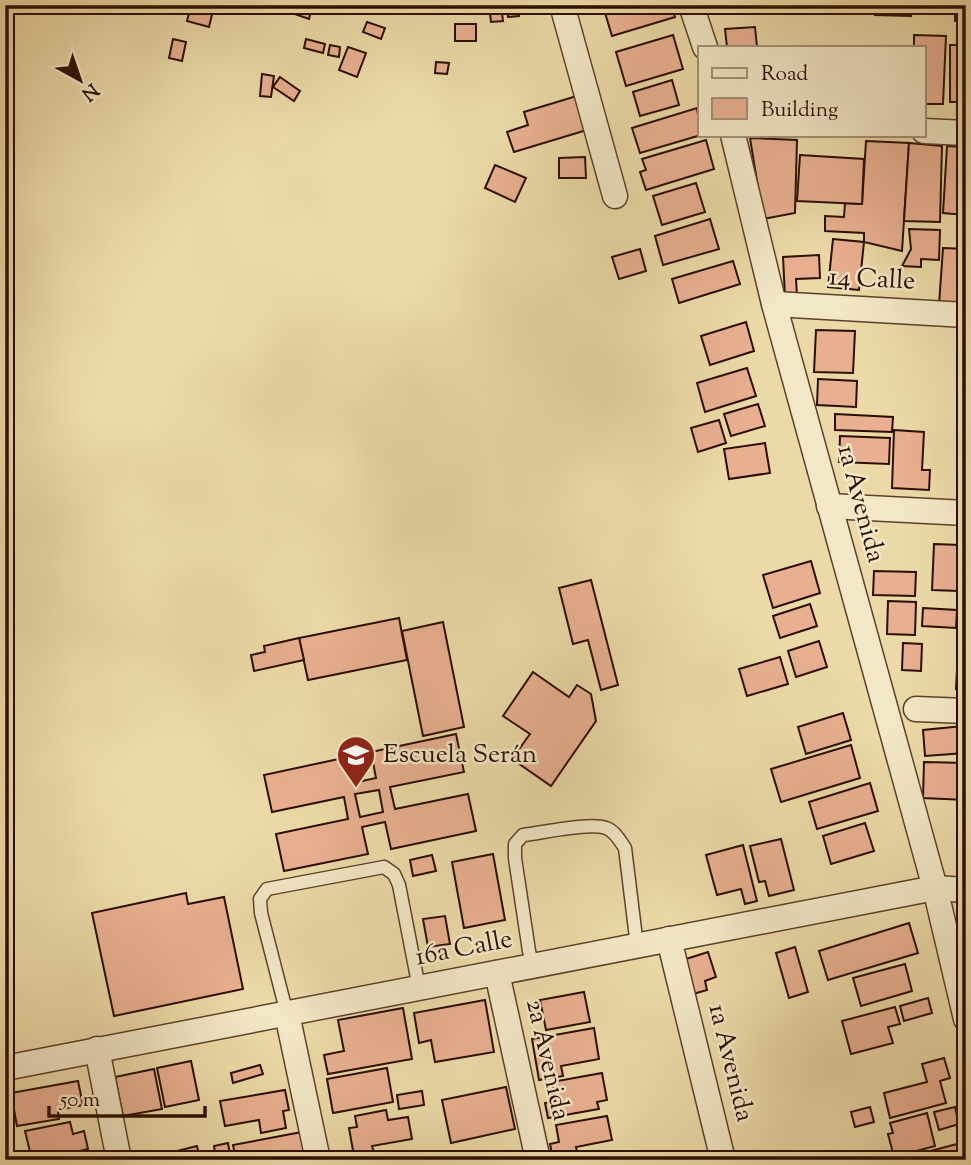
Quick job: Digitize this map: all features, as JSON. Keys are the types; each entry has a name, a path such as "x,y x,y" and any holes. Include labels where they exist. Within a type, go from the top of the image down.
{"street":[{"path":"562,5 615,196"},
{"path":"691,5 705,46"},
{"path":"926,131 966,133"},
{"name":"1a Avenida","path":"733,136 774,304 935,888 966,1019"},
{"name":"14 Calle","path":"774,304 966,315"},
{"path":"829,506 966,513"},
{"path":"916,709 966,711"},
{"name":"16a Calle","path":"5,1068 935,888 966,890"},
{"name":"1a Avenida","path":"668,939 723,1160"},
{"name":"2a Avenida","path":"497,973 538,1160"},
{"path":"287,1014 318,1160"},
{"path":"97,1049 119,1160"}],"lane":[{"path":"533,966 515,858 515,844 523,835 594,826 608,828 625,848 638,946"},
{"path":"287,1014 261,913 260,899 267,889 384,867 394,874 399,885 419,988"}],"building":[{"path":"191,5 214,6 209,27 187,21"},
{"path":"294,5 312,7 309,19 292,13"},
{"path":"489,5 501,5 503,21 491,22"},
{"path":"507,5 517,5 519,16 508,17"},
{"path":"519,5 529,5 530,13 521,14"},
{"path":"671,5 675,17 612,36 603,6"},
{"path":"875,5 912,5 911,16 875,15"},
{"path":"955,5 966,5 966,21 955,21"},
{"path":"367,22 385,28 381,39 363,32"},
{"path":"455,24 476,24 476,41 455,41"},
{"path":"755,27 757,46 727,46 725,29"},
{"path":"673,35 683,69 626,86 616,52"},
{"path":"914,35 946,36 943,104 926,104 926,46 914,46"},
{"path":"173,39 186,42 182,61 169,58"},
{"path":"306,39 325,44 323,53 304,48"},
{"path":"330,45 340,47 339,57 328,55"},
{"path":"950,45 966,45 966,102 950,102"},
{"path":"348,47 366,53 357,77 339,70"},
{"path":"436,62 449,63 447,74 435,73"},
{"path":"262,74 274,76 271,97 260,96"},
{"path":"280,77 300,91 294,101 273,87"},
{"path":"672,80 679,105 640,116 633,92"},
{"path":"580,95 590,129 514,152 507,132 528,125 524,112"},
{"path":"697,108 698,136 640,153 632,128"},
{"path":"750,138 797,140 795,213 763,219"},
{"path":"706,140 714,169 646,190 640,172 646,170 642,159"},
{"path":"866,141 909,143 902,251 864,242 864,233 825,231 825,216 844,217 845,203 862,204"},
{"path":"909,143 942,146 940,222 904,221"},
{"path":"947,146 966,147 966,215 943,213"},
{"path":"800,155 864,159 862,204 797,201"},
{"path":"585,157 586,178 559,178 559,158"},
{"path":"495,165 526,178 515,202 485,188"},
{"path":"696,183 705,212 662,225 653,196"},
{"path":"710,219 719,249 663,265 655,236"},
{"path":"909,229 940,230 939,260 921,259 921,267 902,266 911,249"},
{"path":"833,239 864,242 859,290 828,287"},
{"path":"943,248 966,249 966,307 939,305"},
{"path":"640,249 646,271 619,279 612,257"},
{"path":"819,255 820,278 796,279 797,296 785,297 783,257"},
{"path":"733,261 740,284 679,303 672,279"},
{"path":"746,322 754,351 710,365 701,336"},
{"path":"816,330 855,331 853,373 814,372"},
{"path":"747,368 756,396 705,412 697,383"},
{"path":"818,379 857,381 856,407 817,405"},
{"path":"758,404 765,426 731,436 724,414"},
{"path":"835,414 893,417 892,432 835,430"},
{"path":"719,420 726,443 698,452 691,428"},
{"path":"894,430 924,432 922,470 930,470 929,490 892,488"},
{"path":"840,436 890,438 889,464 839,462"},
{"path":"765,443 770,473 729,479 724,449"},
{"path":"934,544 960,545 958,591 932,590"},
{"path":"811,561 820,593 773,608 763,575"},
{"path":"874,571 916,572 915,596 873,595"},
{"path":"591,580 618,685 601,690 588,640 573,644 559,588"},
{"path":"888,601 916,602 915,635 887,634"},
{"path":"810,604 817,626 780,638 773,616"},
{"path":"923,608 957,610 956,628 922,626"},
{"path":"399,618 407,660 308,680 299,638"},
{"path":"443,622 464,727 423,736 402,631"},
{"path":"959,631 966,631 966,690 956,689"},
{"path":"299,638 304,660 254,671 251,655 265,652 264,646"},
{"path":"819,641 827,667 796,677 788,651"},
{"path":"903,643 922,644 921,671 902,670"},
{"path":"780,657 788,684 747,696 739,669"},
{"path":"533,672 569,697 577,685 591,694 596,721 551,786 512,759 530,734 503,716"},
{"path":"843,713 851,740 806,754 798,727"},
{"path":"963,726 965,753 925,756 923,730"},
{"path":"456,734 464,772 390,787 395,809 468,794 476,831 391,849 385,822 362,827 368,854 284,871 276,834 348,819 344,797 272,812 264,775 348,757 353,783 376,778 371,752","holes":["379,790 383,812 360,817 355,794"]},
{"path":"851,745 860,778 781,802 771,769"},
{"path":"924,762 966,763 966,800 923,798"},
{"path":"870,783 878,811 817,829 809,802"},
{"path":"865,823 874,851 831,864 823,836"},
{"path":"781,839 794,890 769,896 765,881 759,882 750,846"},
{"path":"743,845 757,901 745,904 741,889 717,895 706,855"},
{"path":"493,854 505,920 464,928 452,862"},
{"path":"432,855 436,871 413,876 410,860"},
{"path":"186,893 188,904 224,897 243,989 114,1016 92,913"},
{"path":"445,916 450,944 428,947 423,919"},
{"path":"909,923 918,953 828,980 819,951"},
{"path":"795,947 808,992 789,998 776,953"},
{"path":"708,952 716,977 705,981 707,990 693,994 683,960"},
{"path":"905,964 912,991 861,1006 853,978"},
{"path":"584,992 590,1022 546,1030 540,1000"},
{"path":"928,998 932,1013 904,1021 900,1006"},
{"path":"485,1000 494,1052 435,1062 431,1040 419,1043 414,1013"},
{"path":"895,1007 900,1024 888,1027 893,1043 851,1054 842,1021"},
{"path":"403,1008 412,1059 328,1074 324,1055 344,1051 338,1020"},
{"path":"594,1028 599,1059 561,1066 563,1076 539,1080 532,1039"},
{"path":"944,1058 950,1078 940,1081 946,1103 890,1118 884,1093 927,1082 922,1064"},
{"path":"191,1061 199,1100 165,1107 157,1068"},
{"path":"260,1065 263,1074 233,1083 231,1073"},
{"path":"387,1068 393,1102 333,1113 327,1079"},
{"path":"154,1069 162,1109 123,1116 115,1077"},
{"path":"602,1073 607,1100 597,1102 599,1109 548,1118 545,1103 555,1101 552,1082"},
{"path":"78,1081 83,1105 58,1110 59,1119 17,1126 11,1093"},
{"path":"506,1087 515,1129 451,1143 442,1100"},
{"path":"285,1090 289,1110 283,1111 286,1128 261,1133 259,1120 225,1126 220,1101"},
{"path":"422,1091 424,1105 399,1109 397,1095"},
{"path":"870,1107 874,1122 855,1127 851,1112"},
{"path":"955,1107 959,1124 939,1130 934,1112"},
{"path":"386,1110 388,1120 408,1117 412,1139 372,1146 374,1153 354,1156 349,1128 357,1127 355,1116"},
{"path":"927,1113 935,1146 894,1157 888,1134 893,1133 890,1123"},
{"path":"607,1116 612,1140 576,1147 578,1157 553,1160 550,1144 559,1142 556,1125"},
{"path":"70,1122 73,1134 84,1131 88,1149 43,1160 32,1160 25,1131"},
{"path":"302,1132 306,1154 296,1155 296,1160 236,1160 233,1145"},
{"path":"10,1134 16,1160 5,1160 5,1135"},
{"path":"228,1143 231,1160 216,1160 214,1146"},
{"path":"957,1144 961,1160 904,1158"},
{"path":"197,1146 200,1160 141,1160"},
{"path":"615,1155 616,1160 590,1160"}],"place":[{"name":"Escuela Serán","path":"356,789"}]}
